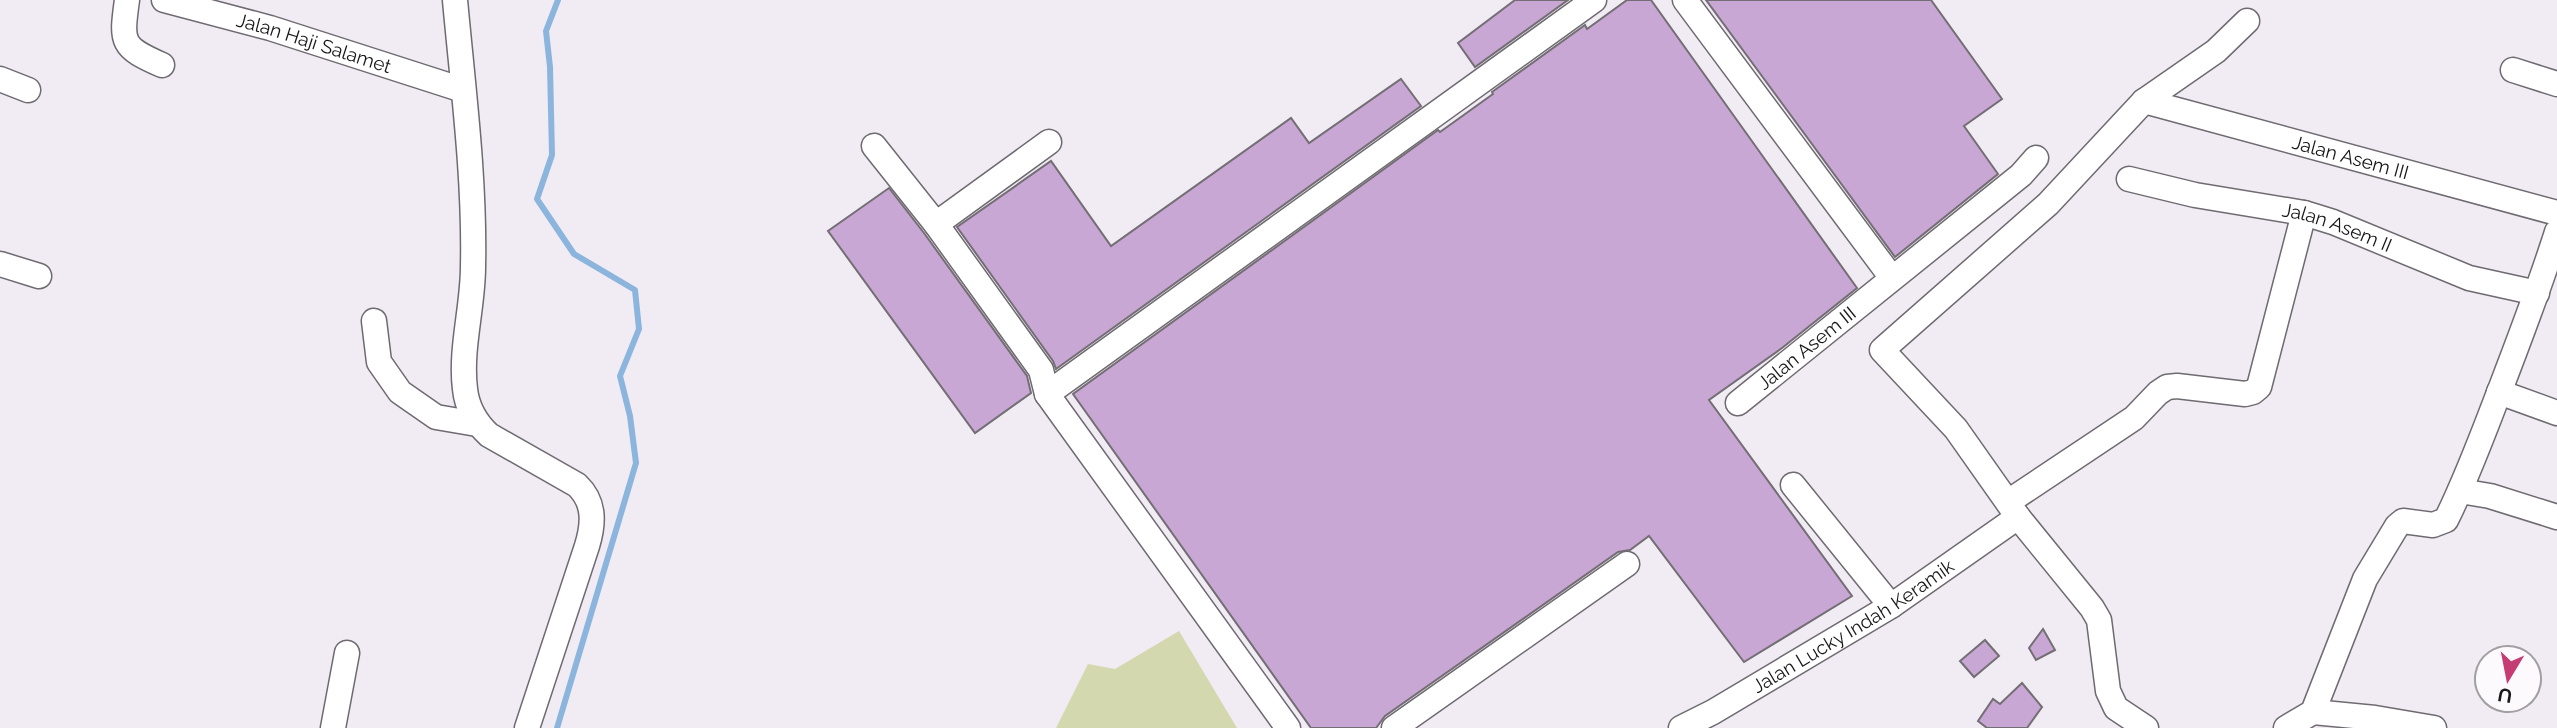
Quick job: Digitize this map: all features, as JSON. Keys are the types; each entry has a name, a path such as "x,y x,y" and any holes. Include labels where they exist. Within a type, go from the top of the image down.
{"street":[{"path":"127,0 123,35 127,44 140,55 162,65"},
{"name":"Jalan Haji Salamet","path":"164,0 270,28 463,90"},
{"path":"455,0 469,152 473,266 465,388 469,407 477,424 489,435 578,485 588,495 591,510 592,528 587,546 527,728"},
{"path":"1048,394 1594,0"},
{"path":"1685,0 1892,278"},
{"path":"2146,728 2116,708 2108,691 2099,620 2013,509 1956,429 1882,350 2048,204 2144,102 2216,51 2247,21"},
{"path":"2513,70 2557,84"},
{"path":"0,79 28,90"},
{"name":"Jalan Asem III","path":"2144,102 2557,213"},
{"path":"936,224 1049,142"},
{"path":"874,146 936,224 1041,370 1048,394 1288,728"},
{"name":"Jalan Asem III","path":"1738,403 2021,175 2036,158"},
{"name":"Jalan Asem II","path":"2129,178 2195,195 2304,213 2333,222 2469,278 2538,293"},
{"name":"Jalan Lucky Indah Keramik","path":"1681,728 1721,720 1891,606 2134,418 2166,387 2245,394 2253,392 2259,387 2304,213"},
{"path":"2313,712 2365,579 2389,537 2403,521 2433,525 2446,520 2500,392 2538,293 2557,232"},
{"path":"0,264 39,276"},
{"path":"373,321 379,362 400,393 436,417 477,424"},
{"path":"2500,392 2557,413"},
{"path":"1793,485 1891,606"},
{"path":"2460,491 2490,496 2557,517"},
{"path":"1394,728 1627,565"},
{"path":"333,728 347,653"},
{"path":"2286,728 2313,712 2375,718 2434,728"}],"green space":[{"path":"1179,631 1237,728 1056,728 1088,664 1115,669"}],"building":[{"path":"1515,0 1568,0 1475,67 1458,43"},
{"path":"1627,0 1651,0 1857,288 1782,348 1709,400 1852,596 1744,662 1649,536 1630,550 1618,552 1385,716 1376,728 1311,728 1073,394 1438,130 1440,132 1493,94 1492,92 1585,25 1587,29"},
{"path":"1706,0 1931,0 2002,99 1964,126 1998,174 1895,257"},
{"path":"1401,79 1421,106 1056,369 1053,361 957,227 1051,161 1111,246 1291,118 1309,143"},
{"path":"889,188 1027,376 1031,393 975,433 828,231"},
{"path":"2043,629 2055,650 2036,660 2029,648"},
{"path":"1985,640 1999,656 1974,677 1960,661"},
{"path":"2022,683 2042,707 2027,728 1987,728 1978,721 1993,699 2000,704"}],"waterway":[{"path":"557,728 636,463 630,416 620,376 639,329 635,290 574,254 537,199 552,155 550,67 546,31 558,0"}]}
